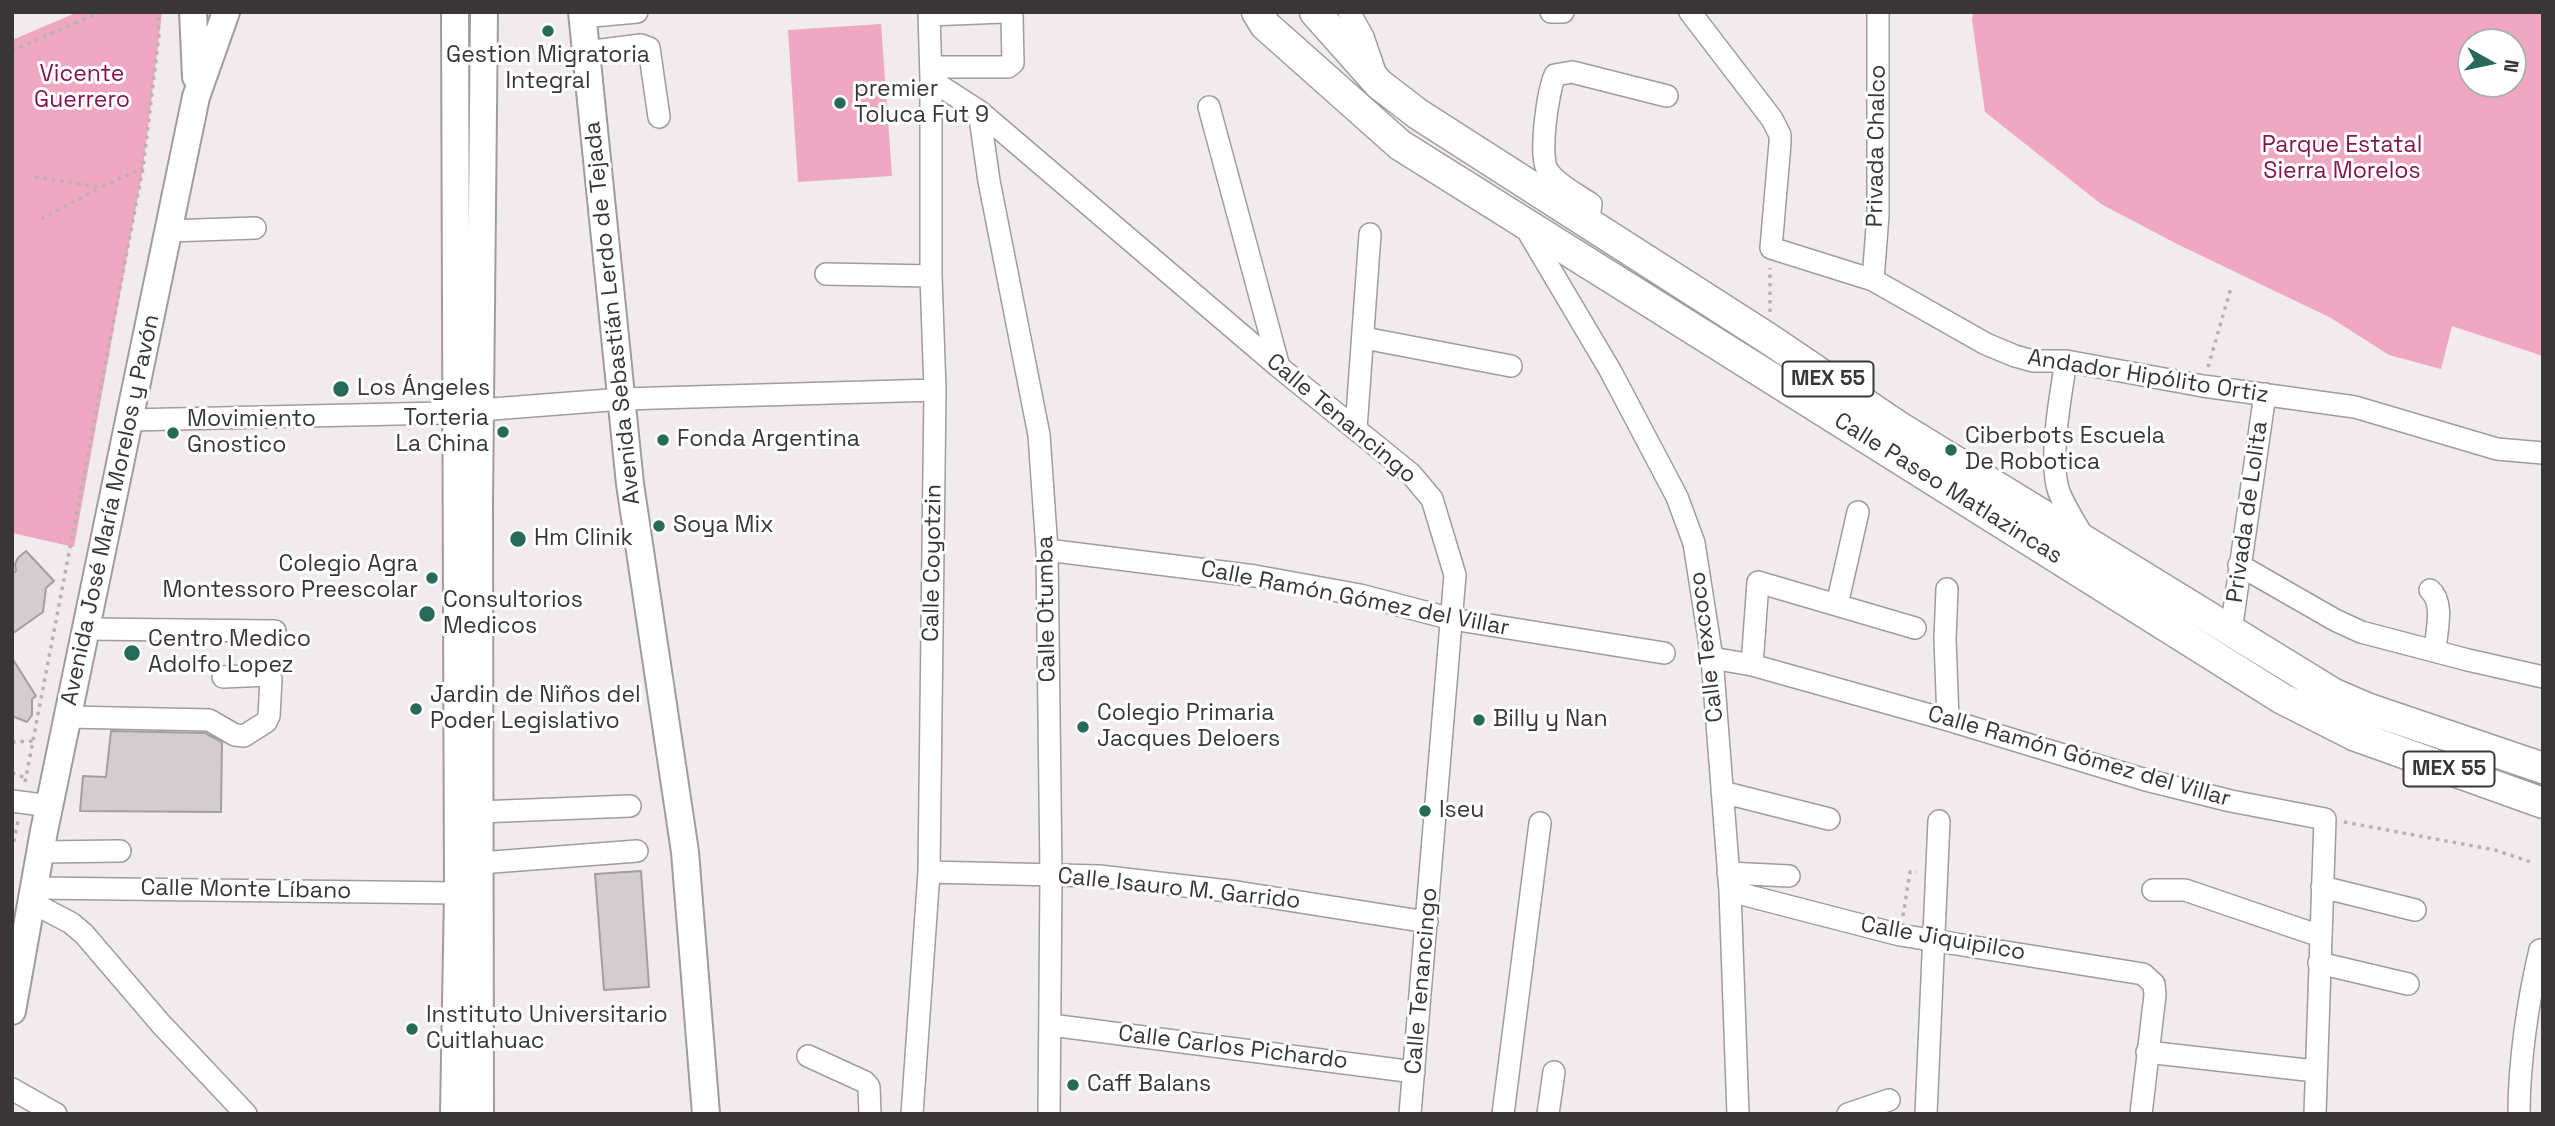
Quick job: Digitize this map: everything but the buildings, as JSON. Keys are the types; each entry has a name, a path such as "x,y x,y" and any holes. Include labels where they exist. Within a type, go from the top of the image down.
{"highway":[{"name":"Calle Paseo Matlazincas","path":"1315,12 1379,83 1418,114 1769,339 1896,425 2086,542 2334,694 2369,709 2543,768"},
{"name":"Calle Paseo Matlazincas","path":"1266,17 1400,145 2281,698 2356,736 2543,803"}],"main road":[{"path":"193,12 196,97"},
{"name":"Avenida José María Morelos y Pavón","path":"12,1012 32,895 196,97 226,12"},
{"path":"455,12 468,411 478,501 480,1114"},
{"path":"454,1114 468,411 484,12"},
{"name":"Avenida Sebastián Lerdo de Tejada","path":"582,15 630,484 685,852 706,1114"}],"street":[{"path":"582,15 637,12"},
{"path":"929,14 1005,12 1012,16 1013,63 1007,66 931,73"},
{"path":"1349,12 1363,37 1379,83"},
{"path":"1552,12 1563,12"},
{"path":"1690,12 1772,119 1780,135 1771,248"},
{"name":"Privada Chalco","path":"1873,280 1878,215 1878,12"},
{"name":"Calle Coyotzin","path":"912,1114 929,872 934,390 929,14"},
{"path":"586,52 641,45 649,48 659,117"},
{"path":"1588,225 1591,204 1552,177 1544,163 1550,90 1555,75 1572,72 1667,96"},
{"name":"Calle Tenancingo","path":"931,73 1279,367 1411,474 1432,499 1455,575 1410,1114"},
{"path":"1209,107 1279,367"},
{"name":"Calle Otumba","path":"979,111 989,181 1039,435 1046,550 1051,875 1049,1114"},
{"name":"Calle Texcoco","path":"1523,223 1610,370 1682,509 1694,543 1712,658 1729,882 1738,1114"},
{"path":"169,231 255,228"},
{"path":"1356,429 1370,234"},
{"name":"Andador Hipólito Ortiz","path":"1771,248 1873,280 1986,344 2033,361 2066,361 2203,386 2355,407 2497,449 2543,453"},
{"path":"826,274 931,276"},
{"path":"1364,338 1511,366"},
{"path":"2066,361 2056,478 2059,492 2086,542"},
{"path":"131,421 468,411 622,399 934,390"},
{"name":"Privada de Lolita","path":"2231,631 2265,394"},
{"path":"1837,604 1858,512"},
{"name":"Calle Ramón Gómez del Villar","path":"1046,550 1255,576 1360,595 1452,619 1664,653"},
{"path":"2239,565 2334,620 2361,632 2543,677"},
{"path":"1752,665 1758,582 1915,628"},
{"path":"1947,589 1945,639 1948,720"},
{"path":"2430,590 2435,595 2438,606 2435,651"},
{"path":"86,629 275,631"},
{"name":"Calle Ramón Gómez del Villar","path":"1712,658 1752,665 1948,720 2146,780 2231,801 2325,819"},
{"path":"68,717 209,720 244,736 267,722 271,679 268,675 223,677"},
{"path":"1722,792 1829,819"},
{"path":"17,802 50,806"},
{"path":"479,813 630,806"},
{"path":"2315,1114 2325,819"},
{"path":"1926,1114 1939,821"},
{"path":"1503,1114 1540,823"},
{"path":"41,852 120,851"},
{"path":"480,863 637,851"},
{"name":"Calle Isauro M. Garrido","path":"929,872 1098,876 1237,892 1427,922"},
{"path":"1729,882 1790,876"},
{"name":"Calle Jiquipilco","path":"1729,882 1900,935 2143,974 2154,984 2155,995 2147,1052"},
{"path":"2322,887 2415,910"},
{"path":"2153,890 2185,890 2320,936"},
{"name":"Calle Monte Líbano","path":"32,895 458,893"},
{"path":"32,895 84,934 161,1024 246,1114"},
{"path":"2519,1114 2533,979 2540,950"},
{"path":"2319,962 2408,984"},
{"name":"Calle Carlos Pichardo","path":"1051,1025 1414,1072"},
{"path":"2141,1114 2147,1052 2315,1071"},
{"path":"808,1056 864,1082 869,1087 870,1114"},
{"path":"1548,1114 1554,1072"},
{"path":"12,1089 56,1114"},
{"path":"1848,1114 1889,1100"}],"path":[{"path":"12,51 100,12"},
{"path":"12,850 17,802 26,778 142,168 159,35 158,12"},
{"path":"41,219 142,168"},
{"path":"35,177 101,187"},
{"path":"1769,339 1771,248"},
{"path":"2203,386 2231,288"},
{"path":"12,742 33,741"},
{"path":"12,772 26,778"},
{"path":"2325,819 2495,850 2531,862"},
{"path":"1900,935 1910,872 1937,872"}],"green space":[{"name":"Vicente Guerrero","path":"78,12 162,12 143,168 74,547 12,533 12,40"},
{"name":"Parque Estatal Sierra Morelos","path":"1973,12 2543,12 2543,356 2452,326 2441,369 2389,355 2331,318 2101,204 1985,112"},
{"name":"premier Toluca Fut 9","path":"881,24 892,176 798,182 788,30"}],"place":[{"name":"Gestion Migratoria Integral","path":"548,31"},
{"name":"premier Toluca Fut 9","path":"840,103"},
{"name":"Los Ángeles","path":"341,389"},
{"name":"Torteria La China","path":"503,432"},
{"name":"Movimiento Gnostico","path":"173,433"},
{"name":"Fonda Argentina","path":"663,440"},
{"name":"Ciberbots Escuela De Robotica","path":"1951,450"},
{"name":"Soya Mix","path":"659,526"},
{"name":"Hm Clinik","path":"518,539"},
{"name":"Colegio Agra Montessoro Preescolar","path":"432,578"},
{"name":"Consultorios Medicos","path":"427,614"},
{"name":"Centro Medico Adolfo Lopez","path":"132,653"},
{"name":"Jardin de Niños del Poder Legislativo","path":"416,709"},
{"name":"Billy y Nan","path":"1479,720"},
{"name":"Colegio Primaria Jacques Deloers","path":"1083,727"},
{"name":"Iseu","path":"1425,811"},
{"name":"Instituto Universitario Cuitlahuac","path":"412,1029"},
{"name":"Caff Balans","path":"1073,1085"}]}
